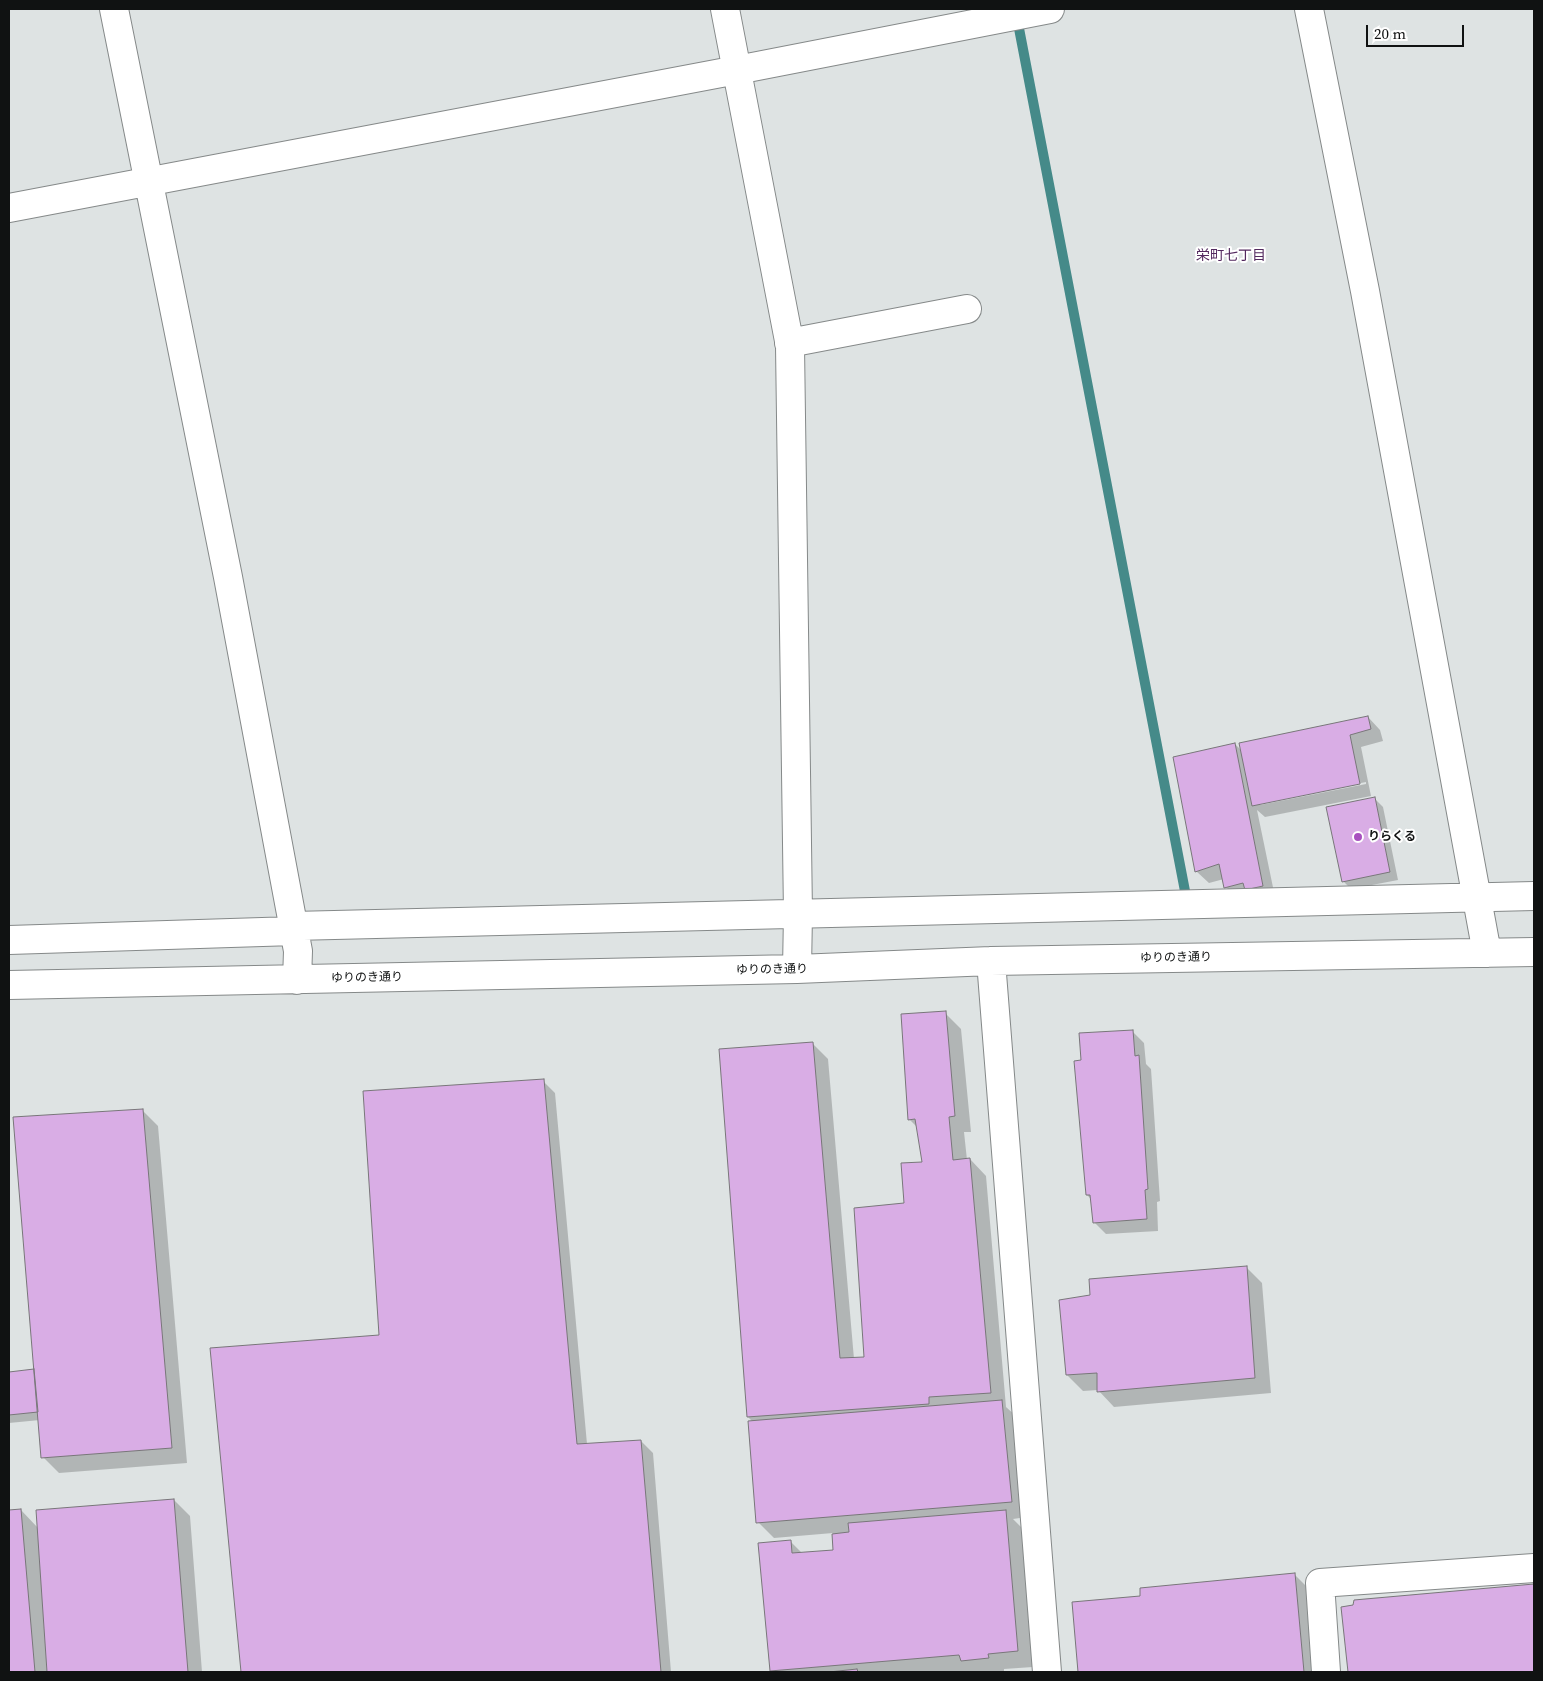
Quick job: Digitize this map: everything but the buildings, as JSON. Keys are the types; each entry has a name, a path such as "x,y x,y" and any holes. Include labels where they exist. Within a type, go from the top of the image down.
{"street":[{"path":"114,9 228,576 294,928 298,951 296,980"},
{"path":"725,9 789,343 798,914 797,970"},
{"path":"9,208 1050,9"},
{"path":"1309,9 1365,291 1487,953"},
{"path":"789,343 968,309"},
{"path":"9,940 114,938 294,928 1534,896"},
{"name":"ゆりのき通り","path":"9,985 797,970 991,961 1534,952"},
{"path":"991,961 1047,1672"},
{"path":"1326,1672 1320,1583 1534,1568"}],"waterway":[{"path":"1017,18 1185,891"}],"place":[{"name":"りらくる","path":"1358,837"}],"district":[{"name":"栄町七丁目","path":"1231,256"}]}
